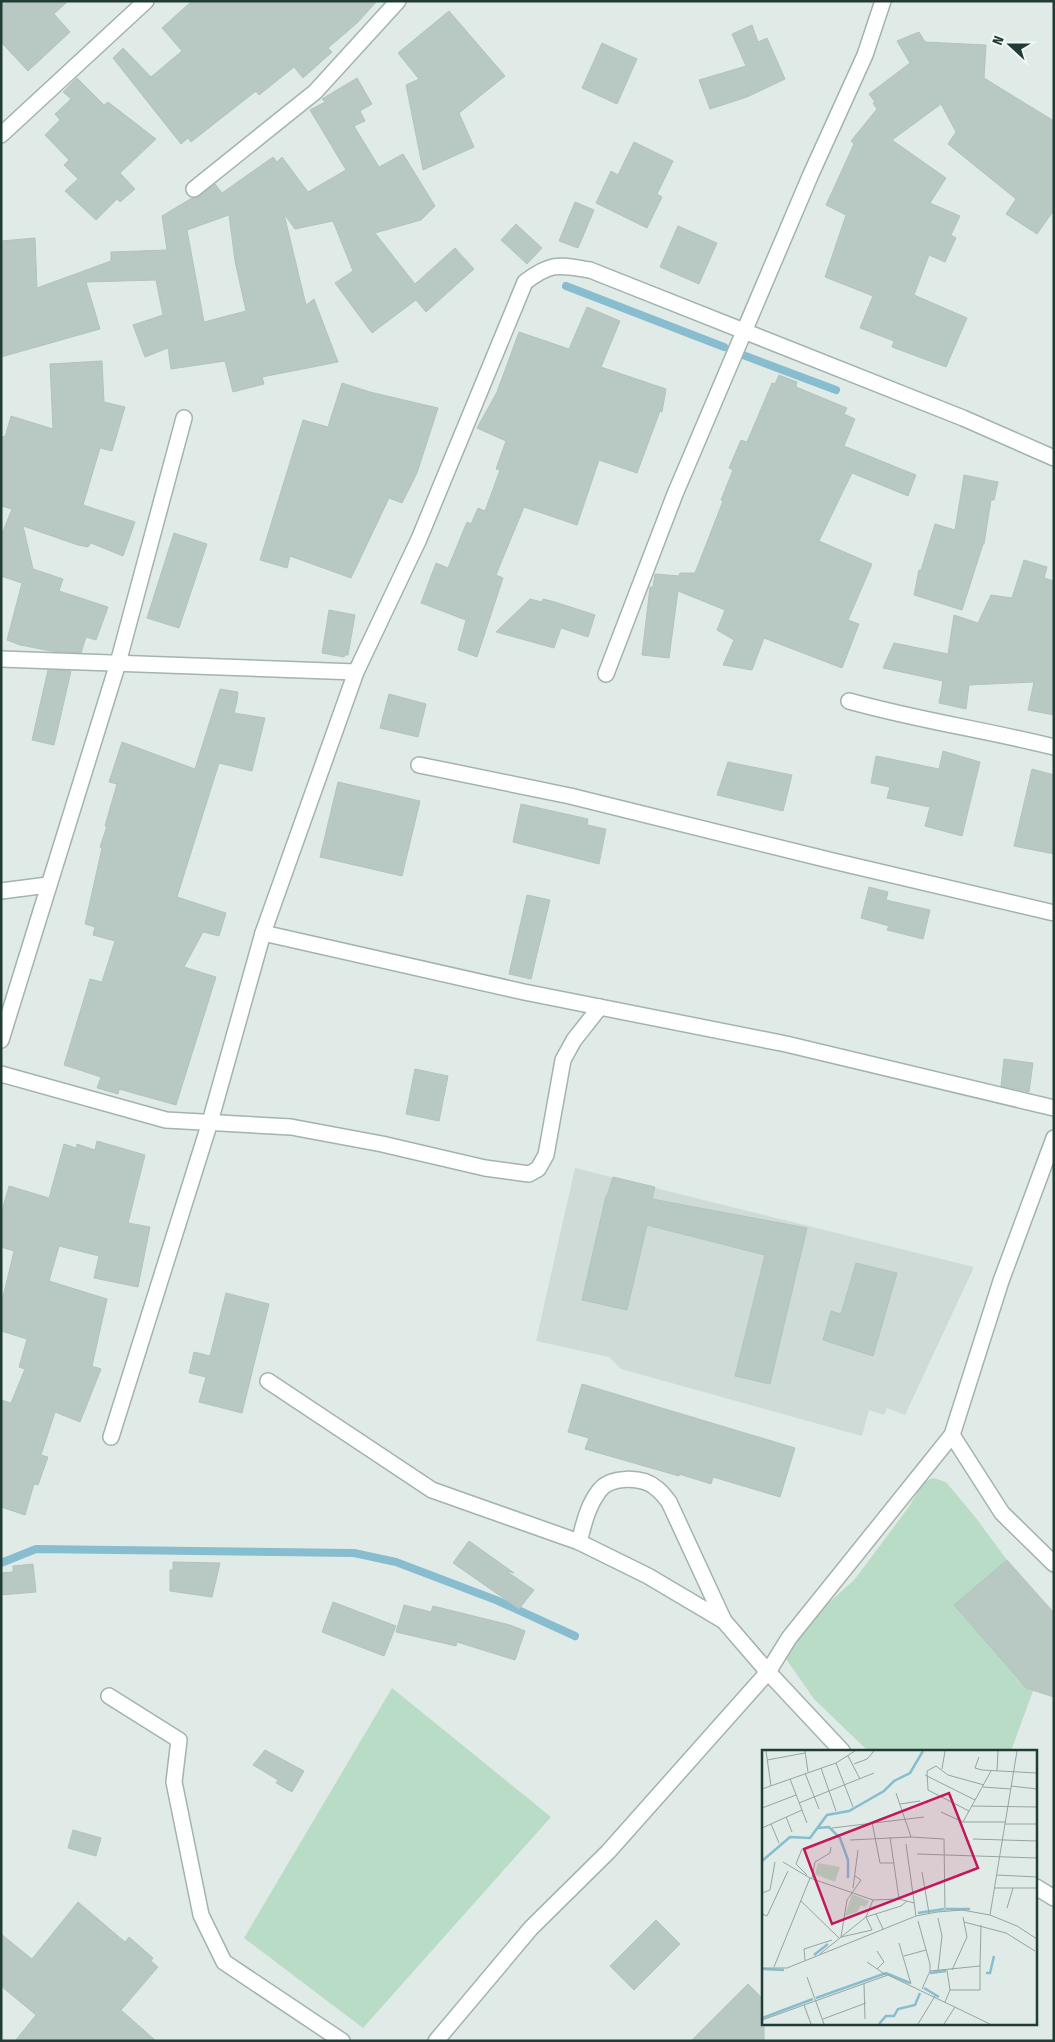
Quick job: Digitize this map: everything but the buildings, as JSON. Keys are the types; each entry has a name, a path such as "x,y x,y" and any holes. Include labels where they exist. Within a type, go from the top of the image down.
{"street":[{"path":"1,135 146,1"},
{"path":"194,189 315,92 398,1"},
{"path":"606,674 675,494 865,55 883,1"},
{"path":"111,1437 210,1122 263,933 356,672 418,539 525,282 539,272 558,265 590,270 963,418 1054,458"},
{"path":"1,1040 118,663 184,418"},
{"path":"1,659 356,672"},
{"path":"849,701 890,712 996,733 1054,747"},
{"path":"419,765 570,796 1054,913"},
{"path":"1,891 48,885"},
{"path":"263,933 524,992 786,1044 1054,1108"},
{"path":"1,1074 166,1120 291,1127 382,1144 485,1168 529,1174 538,1169 546,1155 564,1060 574,1040 600,1007"},
{"path":"436,2041 531,1928 608,1852 768,1672 789,1638 952,1434 1001,1281 1054,1138"},
{"path":"268,1381 432,1490 579,1542 648,1576 724,1621"},
{"path":"952,1434 1002,1513 1054,1564"},
{"path":"579,1542 587,1510 600,1490 617,1480 637,1480 656,1487 669,1502 724,1621 768,1672 841,1750"},
{"path":"109,1696 179,1740 174,1782 197,1896 201,1915 224,1962 342,2041"},
{"path":"1038,1888 1054,1898"}],"shaded area":[{"path":"575,1168 974,1267 905,1415 887,1408 884,1415 869,1410 862,1436 621,1369 609,1357 536,1341"}],"green space":[{"path":"933,1478 946,1482 1007,1560 954,1605 1021,1683 1029,1677 1033,1691 1011,1750 867,1750 814,1699 784,1656 800,1629 855,1579 908,1508 924,1482"},
{"path":"392,1688 551,1817 363,2028 244,1938"}],"waterway":[{"path":"566,286 724,347"},
{"path":"743,355 836,390"},
{"path":"1,1563 36,1549 354,1553 396,1562 496,1600 575,1636"}]}
